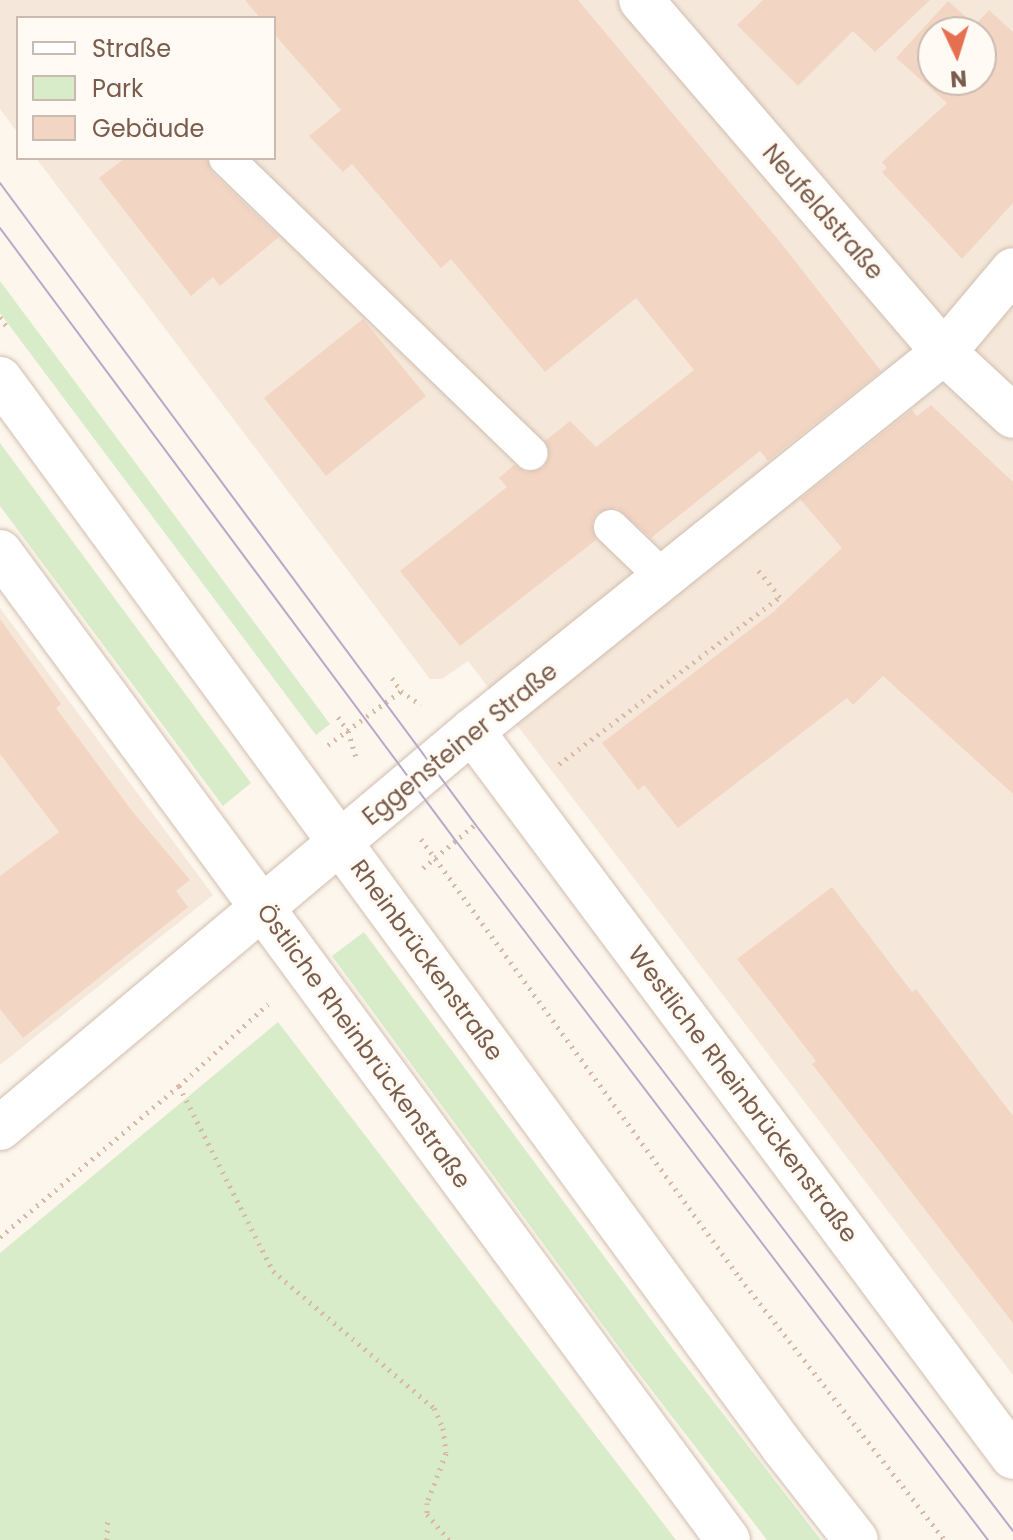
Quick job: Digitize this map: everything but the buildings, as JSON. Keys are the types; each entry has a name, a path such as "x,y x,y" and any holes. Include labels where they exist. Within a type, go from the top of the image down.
{"street":[{"name":"Neufeldstraße","path":"641,0 944,352 1013,416"},
{"name":"Eggensteiner Straße","path":"0,1128 472,731 944,352 1013,270"},
{"name":"Rheinbrückenstraße","path":"0,379 783,1447 856,1540"},
{"name":"Östliche Rheinbrückenstraße","path":"0,552 264,906 356,1037 728,1540"},
{"name":"Westliche Rheinbrückenstraße","path":"472,731 1013,1457"}],"lane":[{"path":"228,160 530,453"},
{"path":"611,527 665,579"}],"path":[{"path":"384,900 518,792 593,741 780,597 726,529"},
{"path":"325,747 401,691 392,678"},
{"path":"338,717 348,731 357,760"},
{"path":"391,799 740,1278 945,1540"},
{"path":"0,1237 179,1086 308,966"},
{"path":"179,1086 273,1271 434,1408 443,1428 446,1453 427,1503 427,1514 449,1540"},
{"path":"107,1540 108,1517"}],"shaded area":[{"path":"0,0 1013,0 1013,1375 468,661 442,679 430,679 38,160 276,160 276,16 16,16 16,130 0,109"},
{"path":"0,608 213,895 0,1065"}],"green space":[{"path":"0,281 330,724 316,735 0,313"},
{"path":"0,443 251,783 223,806 0,506"},
{"path":"364,932 672,1348 821,1540 767,1540 627,1358 332,956"},
{"path":"278,1022 676,1540 0,1540 0,1253"}],"tram line":[{"path":"0,183 475,824 1013,1531"},
{"path":"0,228 456,841 988,1540"}]}
